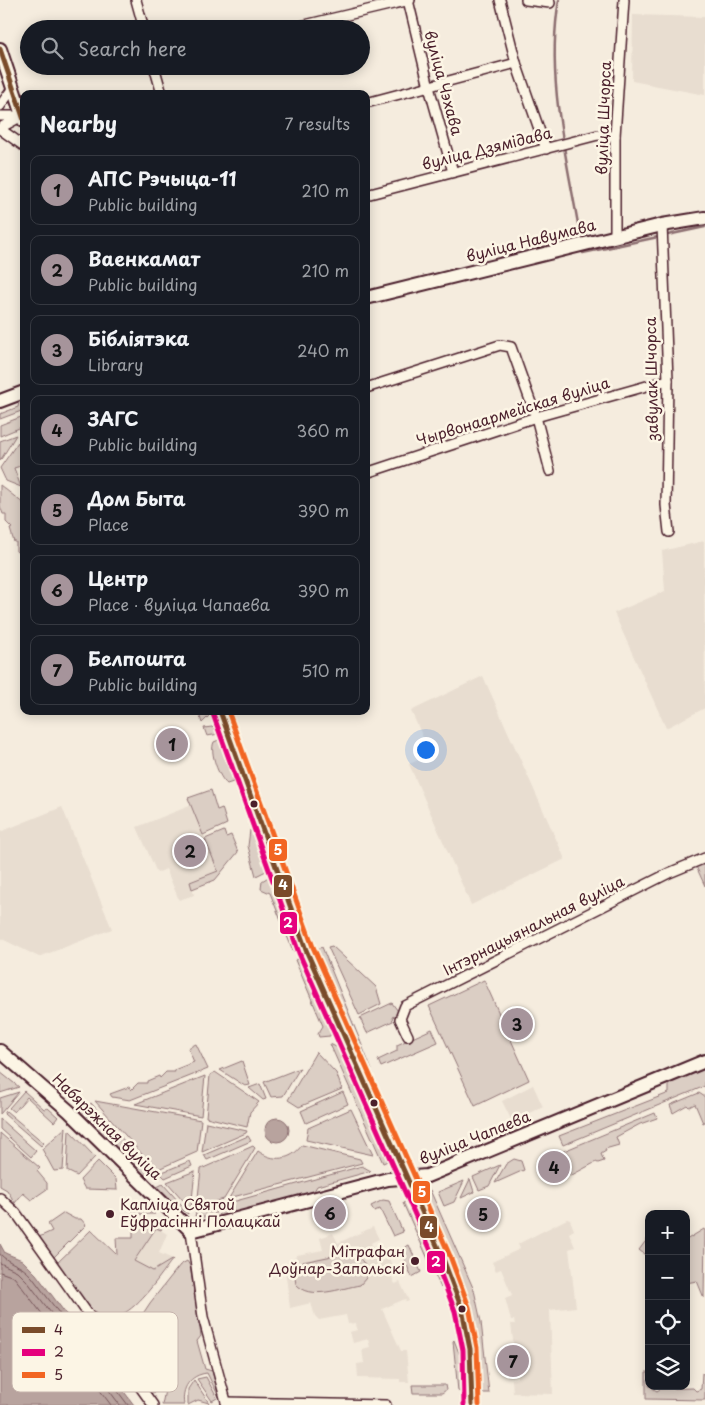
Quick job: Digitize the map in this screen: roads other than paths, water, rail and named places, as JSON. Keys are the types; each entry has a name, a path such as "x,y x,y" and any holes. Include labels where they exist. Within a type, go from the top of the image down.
{"street":[{"path":"136,0 142,20"},
{"path":"326,20 409,0"},
{"name":"вуліца Чэхава","path":"409,0 429,87 453,172"},
{"path":"500,0 516,63 546,149"},
{"path":"526,0 550,3"},
{"name":"вуліца Шчорса","path":"615,237 615,136 624,0"},
{"path":"0,49 20,110"},
{"path":"370,102 516,63"},
{"path":"157,75 161,90"},
{"path":"0,106 13,88"},
{"path":"0,116 20,119"},
{"path":"0,129 20,120"},
{"path":"0,129 20,143"},
{"name":"вуліца Дзямідава","path":"370,194 598,135 615,136"},
{"name":"вуліца Навумава","path":"370,297 662,225 705,218"},
{"name":"завулак Шчорса","path":"662,225 668,380 666,505 669,532"},
{"path":"370,387 500,345 511,347 536,417 550,471"},
{"name":"Чырвонаармейская вуліца","path":"370,472 536,417 668,380"},
{"path":"0,401 20,394"},
{"path":"221,715 306,950 443,1259 462,1309 470,1349 472,1405"},
{"name":"Інтэрнацыянальная вуліца","path":"408,1036 400,1019 405,1006 669,873 705,858"},
{"name":"Набярэжная вуліца","path":"0,1051 69,1111 191,1231"},
{"name":"вуліца Чапаева","path":"191,1231 388,1179 427,1176 705,1061"},
{"path":"0,1198 16,1213 87,1312"},
{"path":"191,1231 203,1317 226,1403 386,1405"},
{"path":"144,1392 153,1405"}],"water":[{"path":"277,1118 285,1122 289,1130 285,1138 277,1142 269,1138 265,1130 269,1122"},
{"path":"0,1244 5,1253 22,1260 36,1274 64,1312 12,1312 12,1392 124,1392 134,1405 0,1405"}],"waterway":[{"path":"559,0 555,30 556,91 581,241"},
{"path":"582,249 583,253 705,227"}],"place":[{"name":"АПС Рэчыца-11","path":"172,744"},
{"name":"Ваенкамат","path":"190,851"},
{"name":"Бібліятэка","path":"517,1024"},
{"name":"ЗАГС","path":"554,1167"},
{"name":"Центр","path":"330,1213"},
{"name":"Капліца Святой Еўфрасінні Полацкай","path":"110,1214"},
{"name":"Дом Быта","path":"483,1214"},
{"name":"Мітрафан Доўнар-Запольскі","path":"415,1261"},
{"name":"Белпошта","path":"513,1361"}]}
